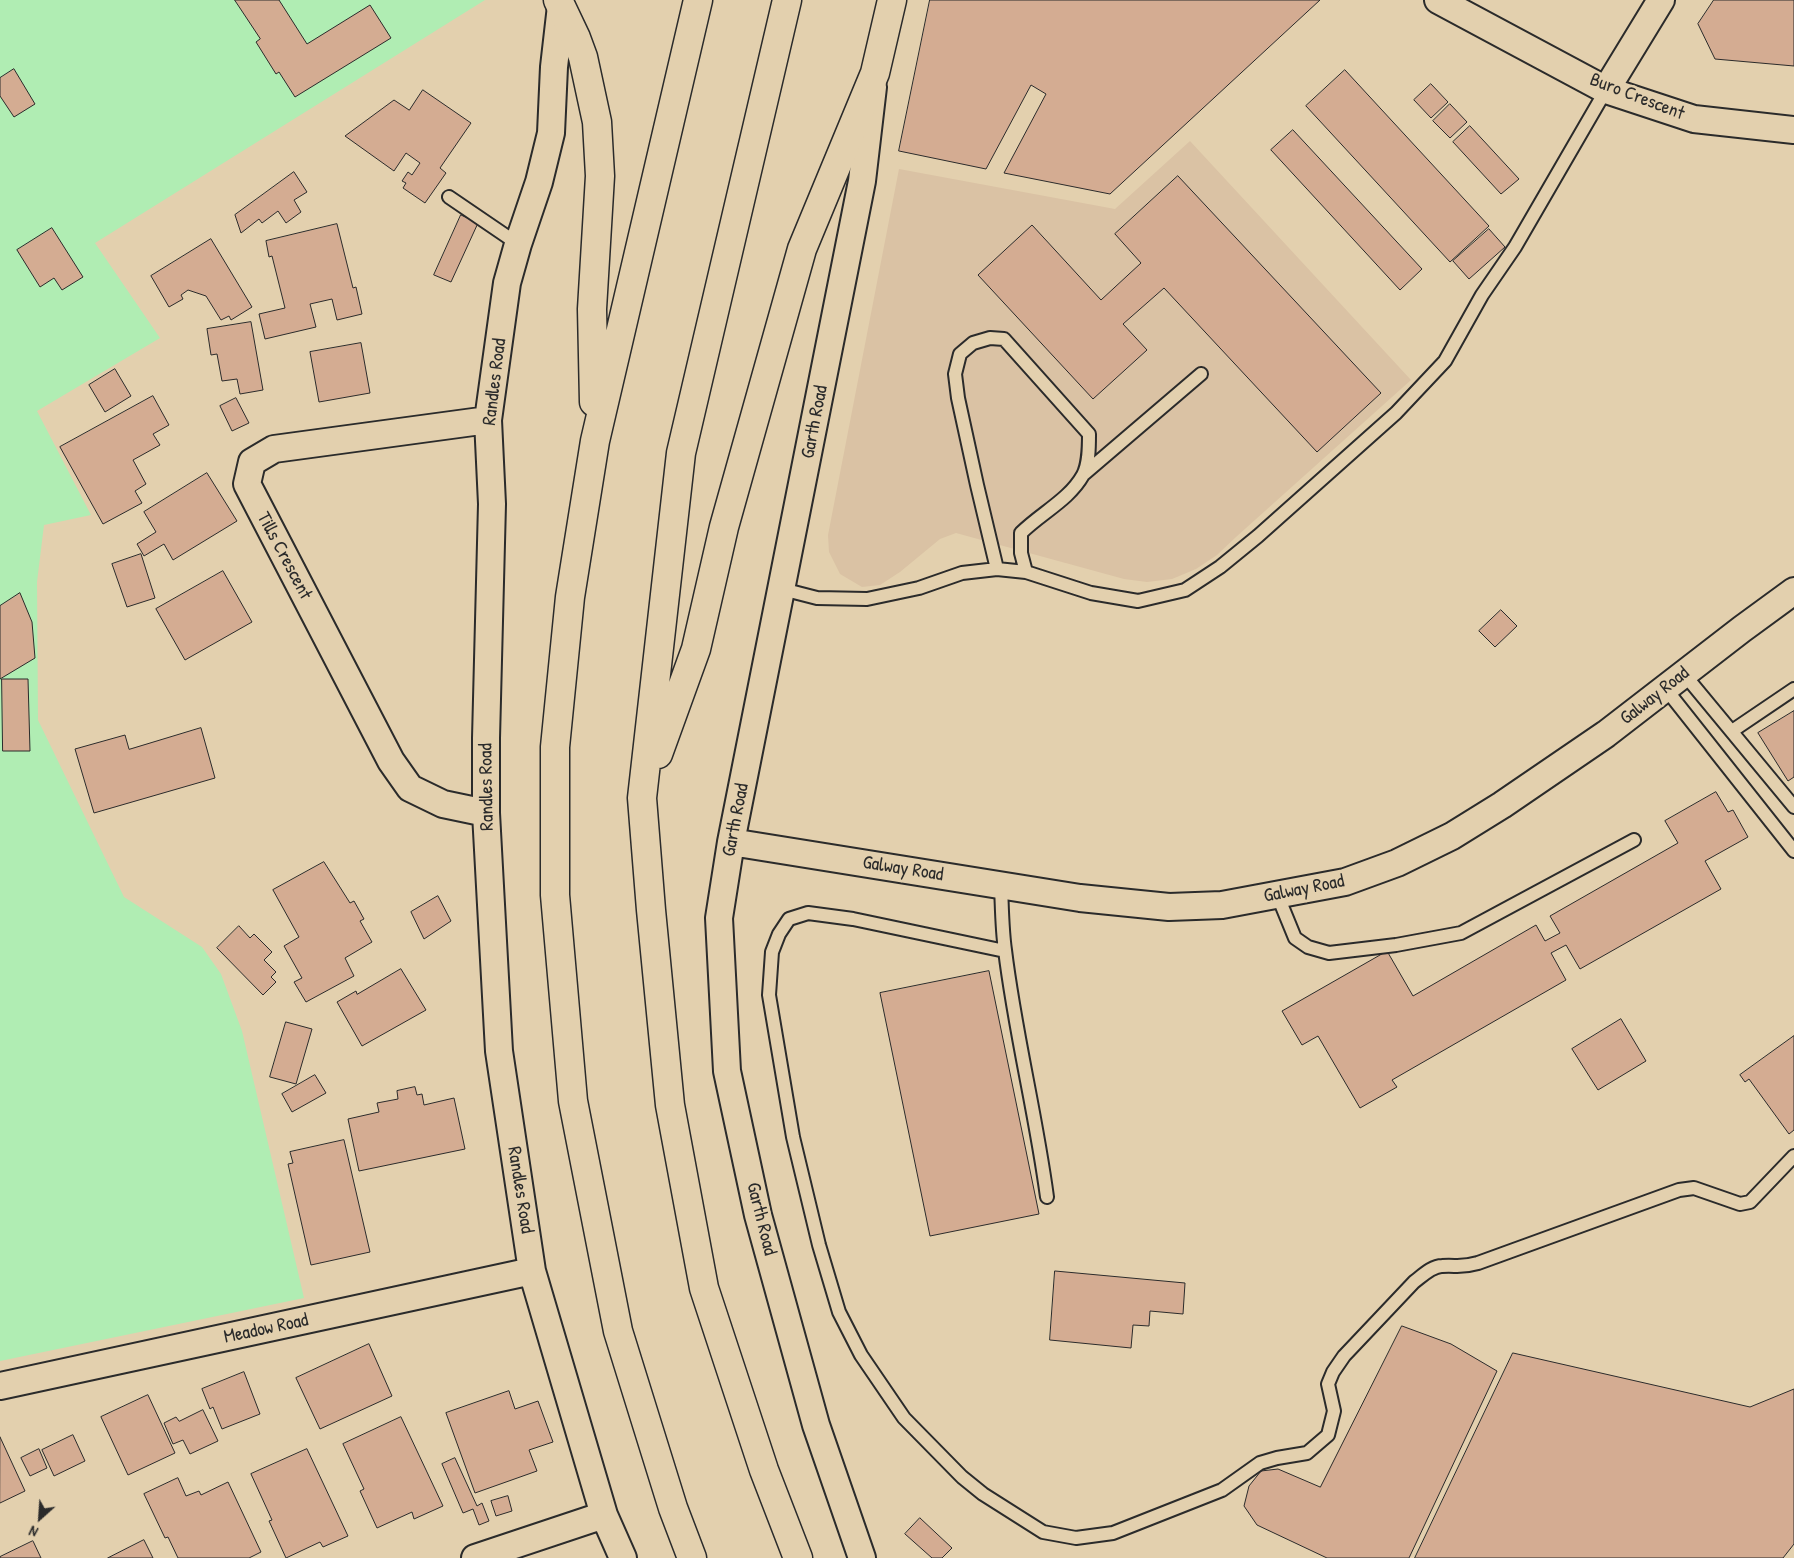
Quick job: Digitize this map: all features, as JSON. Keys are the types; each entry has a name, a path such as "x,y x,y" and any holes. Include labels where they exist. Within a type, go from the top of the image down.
{"highway":[{"path":"692,1558 673,1508 618,1331 573,1101 555,895 554,746 570,597 595,440 698,0"},
{"path":"788,0 681,454 642,798 670,1105 704,1288 764,1470 798,1558"},
{"path":"642,798 696,649 724,526 802,249 875,73 892,0"},
{"path":"562,2 583,56 597,122 600,176 592,309 595,440"}],"street":[{"name":"Buro Crescent","path":"1438,0 1606,90 1694,119 1794,130"},
{"path":"1606,90 1661,0"},
{"name":"Randles Road","path":"562,2 554,67 551,133 539,182 507,283 488,420 492,504 486,813 499,1051 532,1272 604,1515 623,1558"},
{"name":"Garth Road","path":"862,1558 816,1425 758,1215 727,1070 719,918 732,842 862,181 875,73"},
{"name":"Tills Crescent","path":"486,813 443,804 410,788 390,761 247,484 252,462 274,450 488,420"},
{"name":"Galway Road","path":"732,842 1080,898 1169,907 1222,905 1345,882 1397,862 1452,836 1502,805 1598,740 1794,591"},
{"name":"Meadow Road","path":"0,1386 532,1272"},
{"path":"475,1558 604,1515"}],"lane":[{"path":"782,589 817,598 867,599 919,588 962,573 997,570 1026,572 1091,593 1138,601 1185,590 1220,567 1250,542 1396,414 1444,361 1482,295 1515,247 1606,90"},
{"path":"449,197 518,244"},
{"path":"997,570 958,398 955,374 960,354 973,342 990,338 1004,339 1089,434 1084,474"},
{"path":"1026,572 1021,553 1021,533 1036,518 1067,496 1084,474 1201,374"},
{"path":"1674,681 1732,731 1794,807"},
{"path":"1674,681 1794,851"},
{"path":"1732,731 1794,689"},
{"path":"1277,894 1295,938 1308,947 1329,953 1387,947 1461,932 1634,840"},
{"path":"1001,886 1005,951 1015,1015 1041,1150 1047,1197"},
{"path":"1005,951 853,919 808,913 789,919 779,934 772,952 769,995 793,1137 819,1244 839,1312 861,1355 904,1418 962,1477 983,1494 1043,1532 1076,1538 1113,1533 1222,1490 1260,1463 1307,1453 1328,1435 1334,1411 1328,1384 1332,1372 1344,1356 1401,1295 1426,1272 1440,1266 1464,1267 1478,1263 1679,1190 1694,1188 1740,1204 1750,1202 1794,1156"}],"shaded area":[{"path":"1190,141 1411,380 1217,555 1196,569 1172,579 1147,582 1124,579 956,533 940,539 900,572 880,585 862,587 840,574 829,552 828,535 899,169 1115,209"}],"green space":[{"path":"0,0 485,0 95,243 160,338 37,411 91,515 44,525 37,582 38,720 124,897 202,947 221,974 242,1031 304,1298 0,1361"}],"building":[{"path":"235,0 279,0 307,44 370,5 391,38 295,97 279,72 276,74 256,42 260,39"},
{"path":"930,0 1320,0 1110,194 1004,173 1046,94 1031,85 986,169 899,151"},
{"path":"1714,0 1794,0 1794,66 1715,59 1698,24"},
{"path":"14,69 35,104 14,117 0,96 0,78"},
{"path":"1345,70 1489,226 1450,262 1306,106"},
{"path":"1431,84 1448,102 1431,118 1414,100"},
{"path":"423,90 471,123 440,168 446,173 425,203 403,188 406,183 402,181 408,172 412,175 420,163 406,153 394,171 345,136 394,100 409,110"},
{"path":"1450,104 1467,122 1450,138 1433,121"},
{"path":"1470,126 1519,179 1501,194 1453,142"},
{"path":"1293,130 1422,269 1400,290 1271,150"},
{"path":"294,172 307,192 294,200 301,212 286,223 278,211 262,223 259,219 241,233 235,215"},
{"path":"1178,176 1381,393 1317,452 1164,288 1123,324 1147,350 1093,399 978,275 1032,225 1101,300 1141,263 1115,234"},
{"path":"461,215 478,223 451,282 434,275"},
{"path":"337,224 353,288 356,287 362,314 337,320 332,299 310,304 316,327 265,339 259,314 285,308 272,256 269,257 266,241"},
{"path":"52,228 83,277 62,290 54,278 40,287 17,250"},
{"path":"1489,229 1505,247 1469,279 1453,261"},
{"path":"211,239 252,307 231,320 229,316 221,320 206,296 188,290 181,295 183,299 169,307 151,276"},
{"path":"251,322 263,390 240,394 237,379 222,381 217,354 211,355 207,329"},
{"path":"361,343 370,393 319,402 310,352"},
{"path":"115,369 131,396 105,412 89,385"},
{"path":"153,396 169,425 153,434 160,445 133,460 146,484 135,491 142,503 103,524 60,447"},
{"path":"236,398 249,423 232,431 220,406"},
{"path":"207,473 237,521 173,560 164,544 144,556 137,544 156,532 144,512"},
{"path":"141,554 155,598 127,607 112,564"},
{"path":"223,571 252,622 185,660 156,609"},
{"path":"20,593 32,622 35,658 0,679 0,606"},
{"path":"1501,610 1517,626 1495,647 1479,631"},
{"path":"2,679 28,679 30,751 3,751"},
{"path":"1794,711 1794,777 1788,781 1758,733"},
{"path":"201,728 215,778 94,813 75,749 125,735 129,749"},
{"path":"1716,792 1728,812 1733,810 1748,837 1705,861 1721,889 1580,969 1566,945 1551,953 1566,980 1392,1080 1397,1087 1360,1108 1318,1036 1302,1045 1282,1011 1387,951 1413,996 1536,925 1545,941 1560,933 1550,916 1678,843 1665,821"},
{"path":"324,862 350,903 354,901 364,919 360,921 372,942 345,958 354,976 306,1002 294,982 302,978 284,946 299,937 273,890"},
{"path":"438,896 451,921 424,939 411,912"},
{"path":"239,926 250,938 254,934 272,952 264,960 276,972 271,977 276,982 263,995 217,948"},
{"path":"401,969 426,1010 362,1046 337,1002 356,991 357,994"},
{"path":"989,971 1039,1214 930,1236 880,993"},
{"path":"1621,1019 1646,1061 1598,1090 1572,1049"},
{"path":"286,1022 312,1029 296,1084 270,1077"},
{"path":"1794,1036 1794,1130 1789,1134 1749,1079 1745,1082 1740,1075"},
{"path":"315,1075 326,1093 292,1112 282,1094"},
{"path":"415,1087 417,1095 422,1094 424,1105 454,1098 465,1149 359,1171 348,1119 379,1112 377,1103 398,1099 397,1091"},
{"path":"344,1140 370,1252 311,1265 288,1164 293,1163 290,1152"},
{"path":"1055,1271 1185,1283 1183,1314 1150,1311 1149,1326 1133,1325 1131,1348 1050,1340"},
{"path":"1402,1326 1451,1344 1497,1371 1409,1558 1327,1558 1257,1525 1244,1506 1249,1486 1261,1471 1278,1469 1320,1487"},
{"path":"369,1344 392,1396 320,1429 296,1378"},
{"path":"1513,1353 1750,1407 1794,1389 1794,1544 1783,1558 1415,1558"},
{"path":"244,1372 260,1414 222,1429 213,1407 210,1409 202,1389"},
{"path":"509,1391 515,1409 538,1401 553,1442 529,1450 537,1471 475,1493 446,1413"},
{"path":"148,1395 175,1453 128,1475 101,1417"},
{"path":"203,1410 218,1441 190,1454 183,1440 173,1444 164,1423 176,1417 179,1421"},
{"path":"401,1417 443,1506 414,1519 412,1512 377,1528 360,1491 364,1489 343,1444"},
{"path":"73,1435 85,1461 54,1476 42,1450"},
{"path":"0,1437 25,1491 0,1503"},
{"path":"39,1449 47,1468 30,1476 21,1458"},
{"path":"307,1449 348,1536 323,1547 320,1542 286,1558 269,1521 272,1520 251,1474"},
{"path":"455,1458 477,1506 482,1503 489,1521 479,1525 473,1509 463,1513 442,1464"},
{"path":"178,1478 186,1496 199,1491 201,1495 228,1482 261,1552 249,1558 178,1558 168,1537 165,1538 144,1494"},
{"path":"508,1496 512,1511 496,1516 491,1501"},
{"path":"920,1518 952,1548 942,1558 932,1558 905,1534"},
{"path":"144,1540 153,1558 108,1558"},
{"path":"33,1541 41,1558 0,1558 0,1557"}]}
